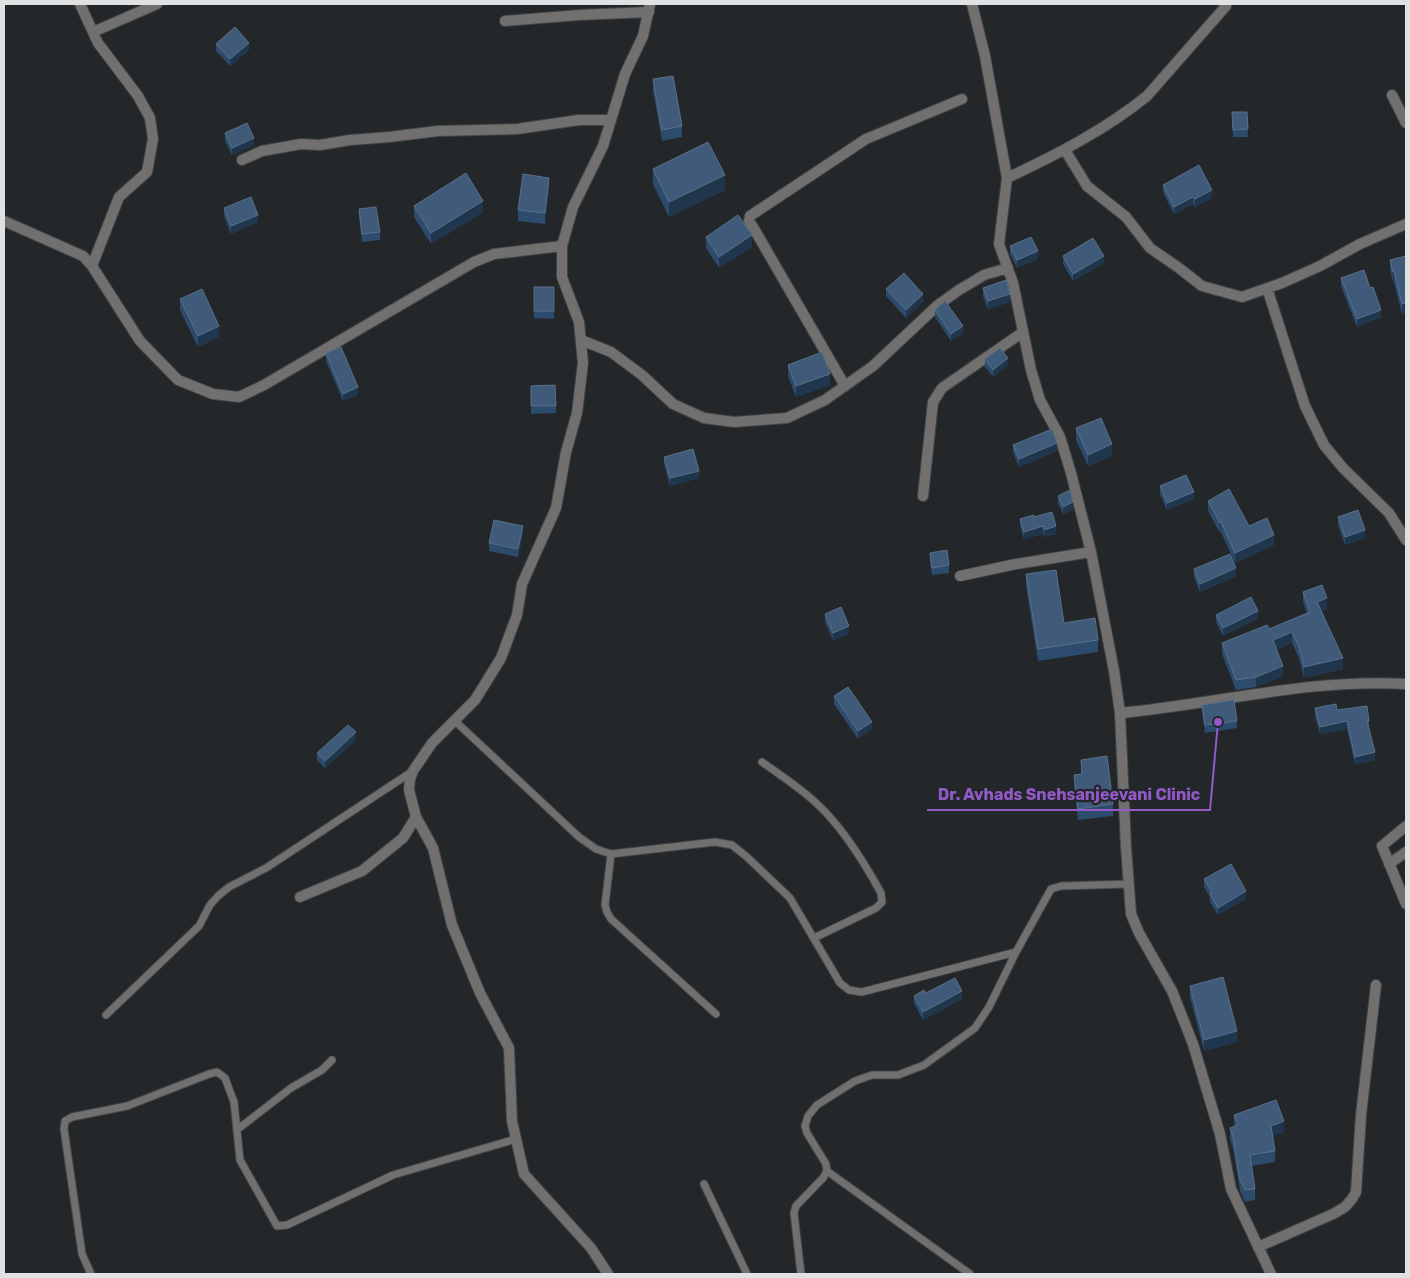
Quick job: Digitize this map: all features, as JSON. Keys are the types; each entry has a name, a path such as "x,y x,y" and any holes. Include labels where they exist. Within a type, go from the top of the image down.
{"street":[{"path":"80,4 98,43 138,96 150,118 153,139 147,172 119,197 92,266"},
{"path":"93,32 157,4"},
{"path":"972,4 986,56 1007,178 998,244 1013,283 1031,370 1040,400 1060,437 1092,552 1114,671 1120,713 1132,914 1139,933 1172,991 1189,1035 1220,1134 1231,1189 1271,1274"},
{"path":"1007,178 1065,150 1134,107 1147,96 1226,6"},
{"path":"504,21 649,8 643,36 625,74 603,146 573,207 562,246 562,277 579,322 583,363 577,413 566,452 556,508 522,584 517,615 501,658 475,700 432,743 413,771 408,790 416,817 433,848 452,925 480,993 509,1048 512,1121 524,1174 591,1248 608,1274"},
{"path":"1392,95 1406,123"},
{"path":"845,386 749,221 750,216 866,139 962,100"},
{"path":"242,160 262,151 301,144 320,145 438,131 517,129 579,120 611,120"},
{"path":"1065,150 1087,186 1126,217 1150,248 1202,286 1242,297 1320,266 1360,244 1406,224"},
{"path":"4,221 83,256 92,266 140,340 178,380 213,394 239,397 264,386 474,262 494,254 562,246"},
{"path":"581,340 611,352 642,374 673,404 704,418 734,422 787,418 825,400 873,366 938,305 952,295 984,275 1008,268"},
{"path":"1267,288 1305,406 1324,445 1343,468 1389,513 1406,540"},
{"path":"923,496 933,402 942,388 1023,332"},
{"path":"960,576 1016,564 1092,552"},
{"path":"1120,713 1169,709 1328,684 1406,684"},
{"path":"300,897 362,871 403,838 416,817"},
{"path":"1406,826 1382,846 1406,904"},
{"path":"1389,864 1406,852"},
{"path":"1258,1247 1333,1214 1344,1207 1356,1192 1361,1115 1376,985"}],"lane":[{"path":"455,721 579,837 596,849 611,854 714,842 732,845 790,898 840,983 849,990 862,992 1016,952"},
{"path":"762,762 816,802 840,829 881,893 882,902 876,908 814,938"},
{"path":"106,1015 199,926 210,905 229,887 266,868 413,771"},
{"path":"611,854 606,912 716,1014"},
{"path":"800,1274 794,1213 796,1206 823,1178 827,1171 826,1164 807,1133 805,1126 808,1116 817,1105 855,1082 872,1075 898,1075 924,1065 975,1028 989,1007 1016,952 1051,889 1061,886 1129,884"},
{"path":"238,1129 291,1088 322,1070 332,1060"},
{"path":"91,1274 82,1254 64,1129 66,1121 72,1117 135,1103 217,1072 225,1078 234,1102 240,1160 277,1226 287,1225 393,1175 516,1139"},
{"path":"827,1171 970,1274"},
{"path":"704,1184 747,1274"}],"building":[{"path":"235,27 249,43 230,59 216,44"},
{"path":"673,76 682,126 662,130 653,79"},
{"path":"1232,112 1247,112 1248,129 1233,130"},
{"path":"247,123 254,138 232,148 225,133"},
{"path":"708,142 725,175 669,202 653,169"},
{"path":"1199,165 1212,190 1174,207 1163,185"},
{"path":"466,173 483,201 431,233 414,206"},
{"path":"523,174 549,178 545,213 518,210"},
{"path":"251,197 258,215 231,226 224,208"},
{"path":"376,207 380,232 362,234 359,209"},
{"path":"738,215 752,235 719,257 706,237"},
{"path":"1031,237 1038,251 1017,260 1010,246"},
{"path":"1093,238 1104,256 1073,274 1063,256"},
{"path":"1406,256 1406,303 1402,304 1390,260"},
{"path":"1364,270 1370,288 1373,287 1381,310 1357,319 1341,278"},
{"path":"904,273 923,294 906,310 886,289"},
{"path":"1006,280 1010,294 988,301 983,288"},
{"path":"534,287 554,287 554,311 534,311"},
{"path":"202,289 219,326 198,336 180,299"},
{"path":"945,301 963,326 951,334 935,310"},
{"path":"341,347 358,387 343,394 326,353"},
{"path":"1000,348 1008,358 993,370 985,359"},
{"path":"822,352 830,374 796,386 788,365"},
{"path":"555,385 556,406 531,406 531,386"},
{"path":"1101,418 1112,444 1088,455 1076,428"},
{"path":"1052,429 1057,443 1019,459 1013,445"},
{"path":"693,449 699,471 670,478 664,457"},
{"path":"1186,475 1194,492 1167,503 1160,486"},
{"path":"1229,489 1249,526 1267,518 1274,535 1235,553 1221,522 1208,501"},
{"path":"1070,490 1073,502 1063,507 1058,496"},
{"path":"1358,510 1365,530 1345,537 1338,517"},
{"path":"1052,512 1056,526 1044,530 1043,526 1024,532 1020,519"},
{"path":"494,520 523,526 518,549 489,543"},
{"path":"947,550 949,565 932,568 930,553"},
{"path":"1230,554 1236,568 1200,584 1194,569"},
{"path":"1056,570 1064,623 1095,618 1098,640 1038,649 1026,574"},
{"path":"1322,585 1327,598 1317,602 1343,658 1304,667 1299,647 1292,632 1273,640 1283,666 1256,677 1236,680 1222,643 1267,625 1269,629 1310,612 1303,592"},
{"path":"1251,597 1258,611 1223,628 1216,615"},
{"path":"841,607 849,626 833,633 825,614"},
{"path":"848,687 872,722 858,731 834,696"},
{"path":"1234,700 1237,721 1205,725 1202,705"},
{"path":"1336,704 1337,710 1367,706 1369,721 1367,721 1375,752 1355,757 1347,721 1320,727 1315,708"},
{"path":"348,725 356,732 325,761 317,753"},
{"path":"1107,756 1113,804 1078,809 1074,775 1082,774 1081,760"},
{"path":"1231,864 1246,891 1218,908 1204,879"},
{"path":"1223,977 1237,1031 1204,1040 1190,986"},
{"path":"955,978 962,991 923,1012 914,996 924,990 926,993"},
{"path":"1276,1100 1284,1121 1271,1126 1275,1151 1250,1155 1255,1189 1245,1190 1240,1180 1230,1128 1238,1125 1234,1115"}],"place":[{"name":"Dr. Avhads Snehsanjeevani Clinic","path":"1218,722"}]}
